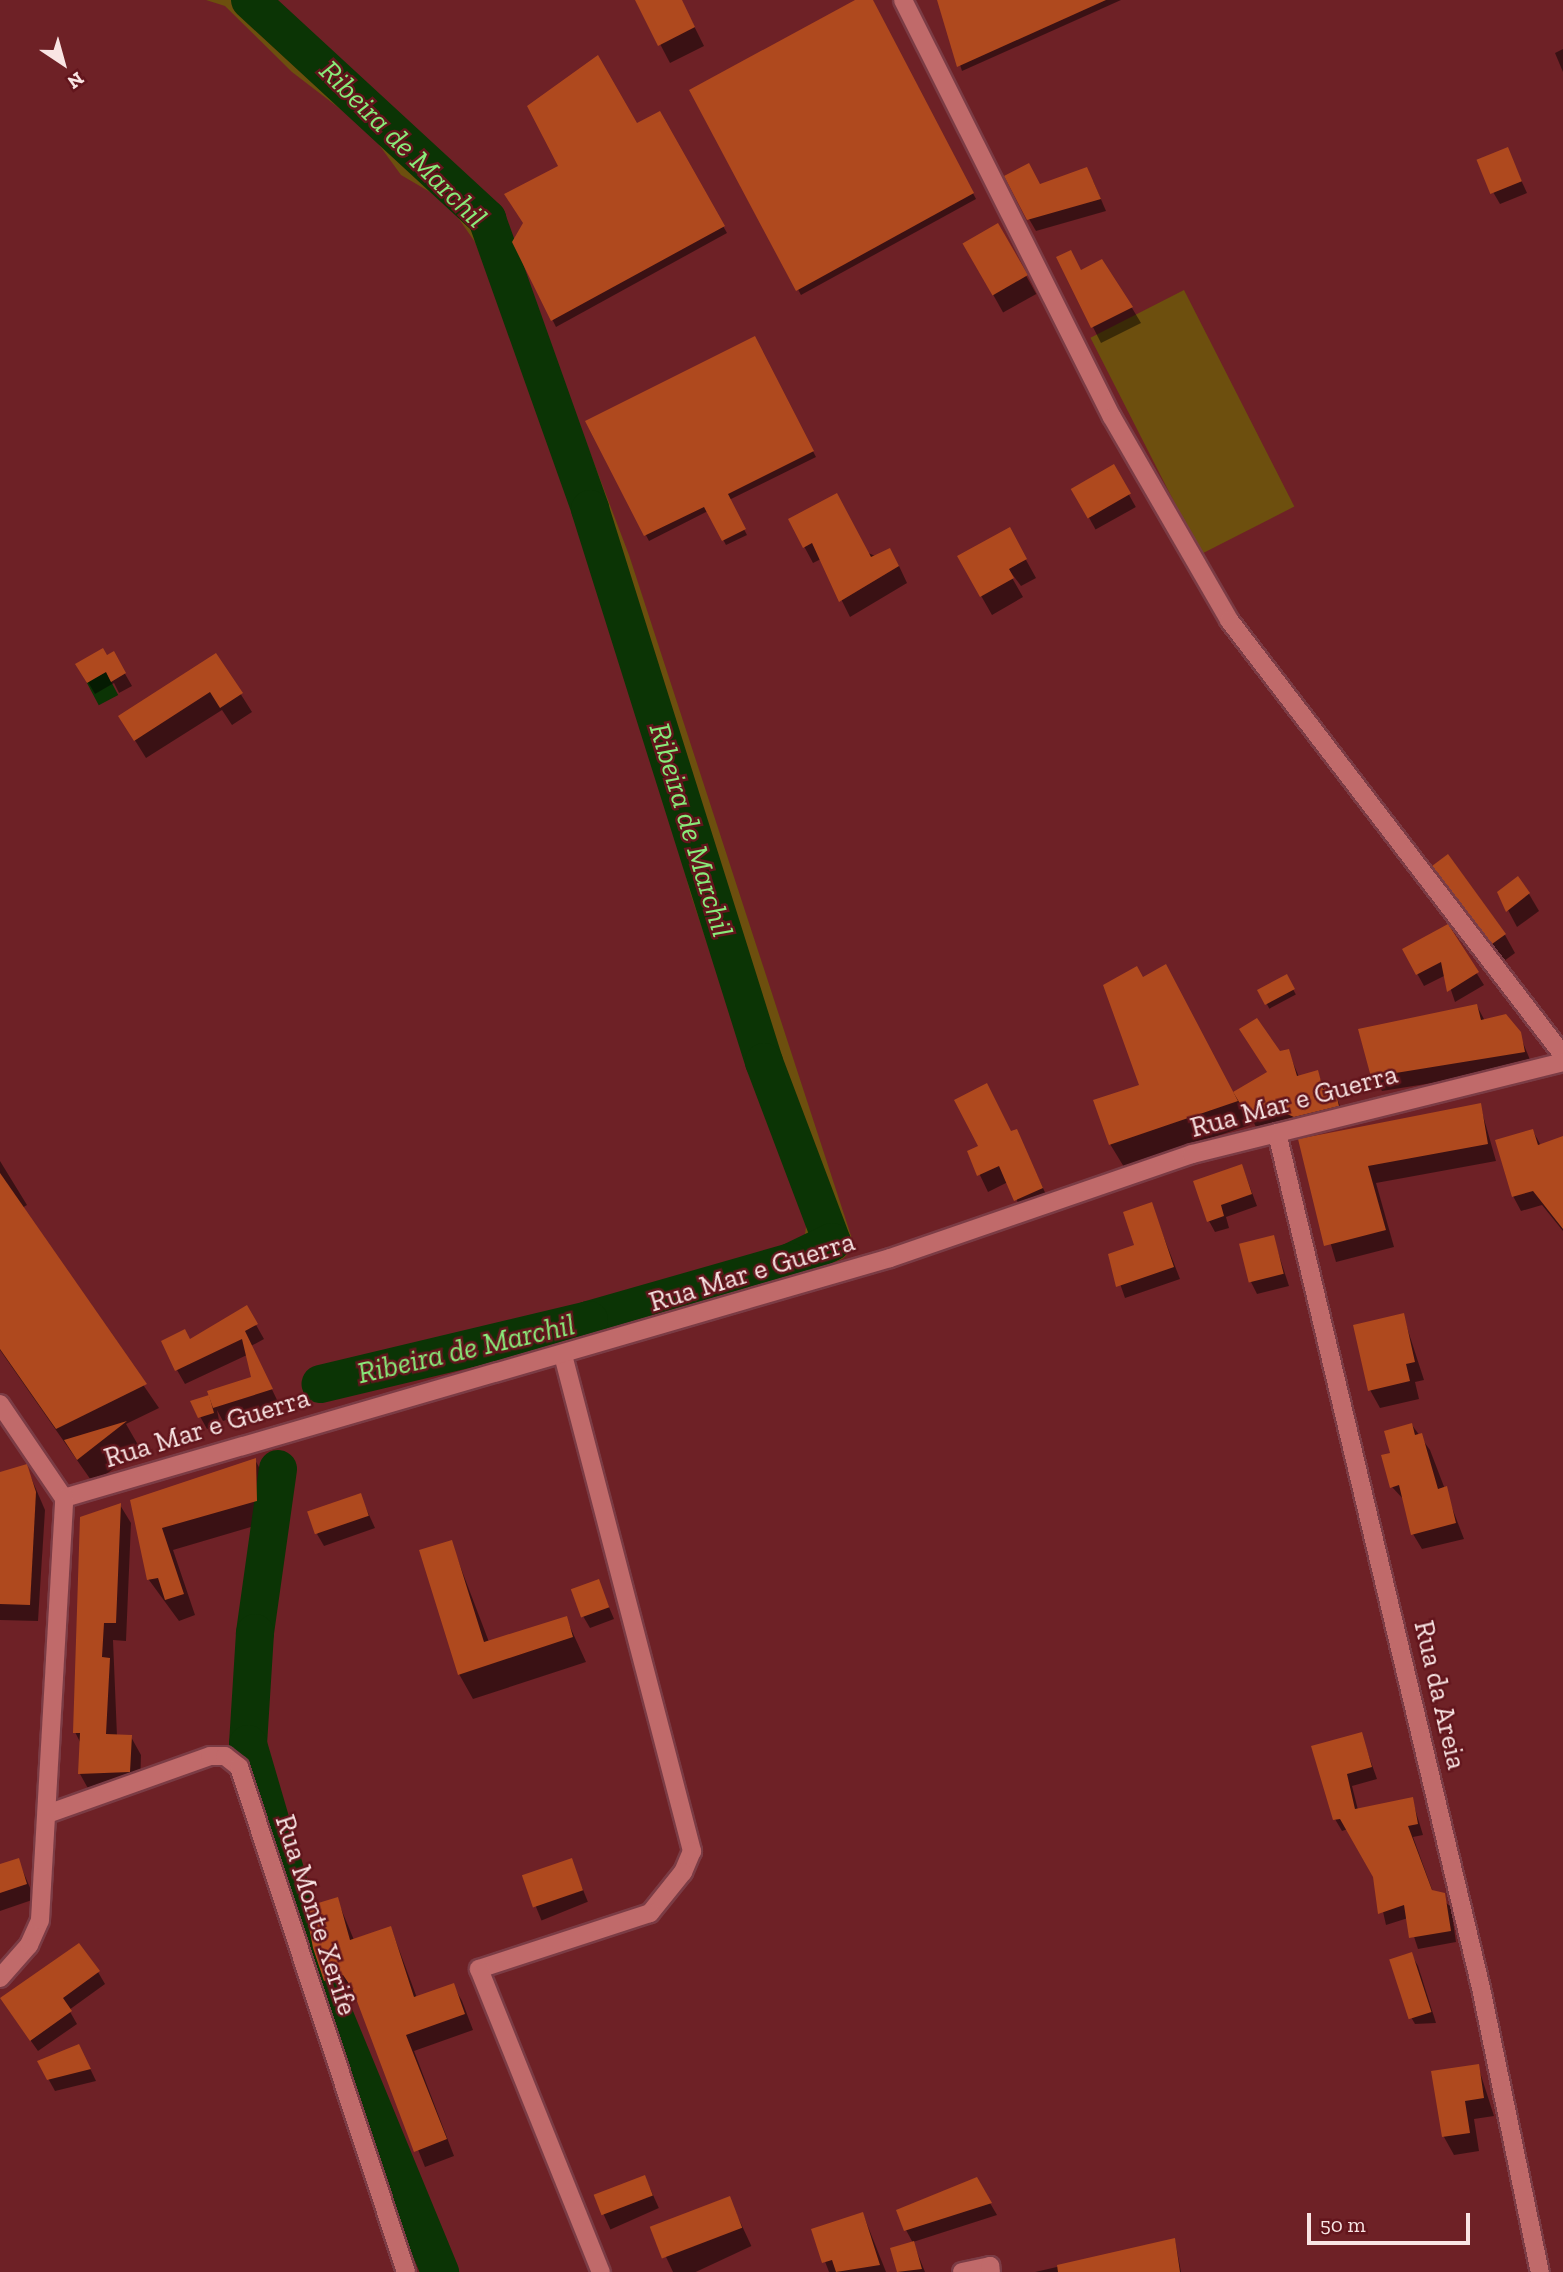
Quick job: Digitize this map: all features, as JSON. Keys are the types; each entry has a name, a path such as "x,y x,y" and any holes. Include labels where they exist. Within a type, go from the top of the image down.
{"street":[{"path":"903,0 1112,417 1230,620 1563,1055"},
{"name":"Rua Mar e Guerra","path":"64,1498 890,1258 1192,1154 1563,1062"},
{"name":"Rua da Areia","path":"1277,1133 1475,1961 1540,2272"},
{"path":"563,1355 692,1851 683,1872 650,1913 479,1969 601,2272"},
{"path":"0,1405 64,1498 50,1813 40,1920 29,1945 0,1978"},
{"name":"Rua Monte Xerife","path":"50,1813 210,1756 225,1756 239,1767 406,2272"},
{"path":"962,2272 990,2266 991,2272"}],"shaded area":[{"path":"206,0 275,0 484,193 504,227 629,555 855,1248 842,1259 817,1269 804,1241 807,1220 766,1120 691,895 634,686 542,411 475,242 447,202 401,175 369,131 292,72 225,6"},
{"path":"1184,290 1294,507 1201,554 1090,338"},
{"path":"106,672 118,695 99,705 87,682"}],"building":[{"path":"635,0 682,0 695,27 658,46"},
{"path":"855,0 873,0 974,193 796,291 689,90"},
{"path":"937,0 1106,0 957,67"},
{"path":"598,55 637,123 660,111 725,226 551,321 512,242 523,223 504,194 558,166 527,106"},
{"path":"1508,147 1522,181 1490,194 1476,160"},
{"path":"1029,163 1040,184 1087,167 1101,199 1027,220 1004,176"},
{"path":"998,223 1028,275 992,295 962,244"},
{"path":"1071,250 1081,270 1102,259 1133,307 1091,328 1056,257"},
{"path":"755,336 814,451 728,494 746,529 722,541 704,507 644,536 585,421"},
{"path":"1114,464 1131,493 1088,518 1071,489"},
{"path":"837,493 871,557 890,548 899,566 839,602 812,543 803,548 788,519"},
{"path":"1010,527 1027,559 1009,569 1014,578 980,597 957,556"},
{"path":"103,648 107,655 114,651 126,673 111,682 106,672 87,683 75,664"},
{"path":"216,653 243,693 220,708 210,692 134,741 118,716"},
{"path":"1448,854 1506,934 1492,944 1432,866"},
{"path":"1518,876 1530,893 1506,912 1497,892"},
{"path":"1448,924 1479,972 1447,992 1441,962 1416,975 1402,949"},
{"path":"1166,964 1238,1101 1109,1145 1093,1100 1139,1085 1103,985 1137,966 1143,977"},
{"path":"1287,974 1295,989 1265,1005 1257,990"},
{"path":"1477,1004 1481,1020 1506,1014 1521,1032 1525,1052 1371,1077 1358,1029"},
{"path":"1257,1018 1280,1051 1289,1049 1297,1076 1318,1070 1323,1089 1334,1086 1339,1106 1294,1117 1280,1111 1252,1123 1233,1092 1267,1072 1239,1029"},
{"path":"987,1083 1011,1131 1017,1129 1043,1188 1014,1201 999,1166 977,1176 967,1151 978,1146 954,1100"},
{"path":"1481,1103 1488,1144 1368,1166 1386,1230 1324,1246 1298,1139"},
{"path":"1533,1129 1538,1145 1563,1136 1563,1229 1533,1191 1512,1197 1495,1140"},
{"path":"1242,1164 1252,1194 1221,1205 1224,1216 1207,1222 1193,1181"},
{"path":"0,1173 147,1384 56,1429 0,1349"},
{"path":"1152,1202 1174,1267 1116,1287 1108,1254 1134,1245 1123,1212"},
{"path":"1274,1235 1284,1274 1249,1283 1239,1244"},
{"path":"247,1305 258,1324 245,1331 273,1389 213,1408 207,1391 251,1377 242,1339 175,1371 161,1341 185,1329 190,1339"},
{"path":"1404,1313 1415,1362 1406,1364 1410,1381 1368,1391 1353,1325"},
{"path":"209,1395 214,1413 198,1418 190,1401"},
{"path":"127,1421 77,1460 64,1440"},
{"path":"1412,1423 1415,1435 1422,1433 1438,1489 1447,1486 1456,1523 1411,1535 1399,1485 1390,1488 1381,1455 1390,1453 1384,1431"},
{"path":"256,1458 257,1501 162,1528 184,1594 165,1600 158,1578 147,1580 130,1500"},
{"path":"27,1464 36,1492 30,1605 0,1604 0,1472"},
{"path":"361,1493 369,1516 315,1534 307,1512"},
{"path":"121,1503 116,1623 104,1623 102,1657 110,1658 106,1734 132,1735 130,1772 78,1774 80,1733 73,1733 80,1517"},
{"path":"452,1540 484,1642 567,1616 573,1637 458,1675 419,1550"},
{"path":"599,1579 609,1607 581,1617 571,1589"},
{"path":"1362,1732 1372,1767 1347,1774 1355,1809 1413,1797 1418,1824 1408,1826 1432,1890 1445,1893 1451,1931 1409,1938 1404,1905 1378,1914 1373,1877 1340,1819 1333,1820 1311,1746"},
{"path":"19,1858 27,1884 0,1893 0,1864"},
{"path":"572,1858 583,1890 533,1907 522,1875"},
{"path":"338,1897 350,1940 391,1926 414,1997 454,1983 465,2014 406,2035 447,2139 414,2152 352,1988 343,1975 324,1981 313,1948 305,1907"},
{"path":"79,1943 100,1971 63,1998 72,2011 30,2041 0,1998"},
{"path":"1412,1952 1431,2012 1409,2019 1389,1959"},
{"path":"79,2044 91,2069 47,2080 37,2061"},
{"path":"1479,2064 1484,2098 1465,2101 1470,2133 1442,2137 1431,2071"},
{"path":"645,2175 653,2196 602,2215 594,2195"},
{"path":"977,2177 992,2203 904,2231 896,2210"},
{"path":"730,2196 742,2228 662,2259 650,2227"},
{"path":"863,2212 880,2265 836,2272 832,2260 822,2263 811,2229"},
{"path":"1175,2238 1180,2272 1058,2272 1057,2265"},
{"path":"914,2241 922,2269 897,2272 890,2248"}],"waterway":[{"name":"Ribeira de Marchil","path":"250,0 487,219 590,509 764,1062 832,1242 791,1262 589,1320 321,1384"},
{"path":"278,1469 255,1633 248,1744 311,1959 440,2272"}]}
